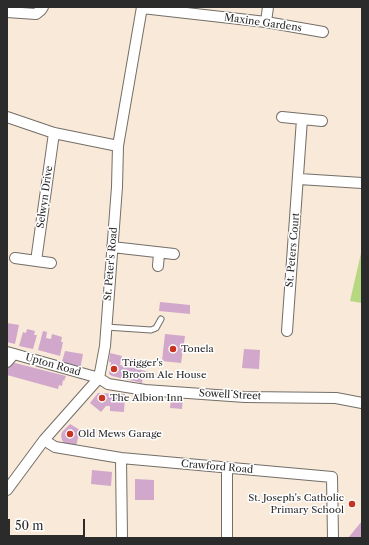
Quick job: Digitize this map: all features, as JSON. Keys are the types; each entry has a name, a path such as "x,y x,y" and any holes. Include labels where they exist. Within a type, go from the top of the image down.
{"street":[{"path":"7,12 36,14 43,7"},
{"path":"266,22 268,7"},
{"name":"Maxine Gardens","path":"142,8 266,22 313,25 323,32"},
{"name":"St. Peter's Road","path":"99,378 105,346 117,187 118,146 142,8"},
{"path":"7,117 54,133 118,146"},
{"path":"282,117 322,121"},
{"name":"St. Peters Court","path":"287,331 292,320 302,119"},
{"name":"Selwyn Drive","path":"36,261 54,133"},
{"path":"299,179 362,183"},
{"path":"112,247 174,254"},
{"path":"158,266 160,253"},
{"path":"16,258 51,263"},
{"path":"7,362 10,353"},
{"name":"Upton Road","path":"10,353 99,378"},
{"path":"7,490 44,440 99,378"},
{"name":"Sowell Street","path":"99,378 108,384 145,390 245,397 336,398 362,403"},
{"name":"Crawford Road","path":"44,440 55,447 121,458 332,477 333,538"},
{"path":"121,458 122,538"},
{"path":"227,468 227,538"}],"lane":[{"path":"106,327 151,330 156,328 161,319"}],"green space":[{"path":"362,249 362,303 350,301"}],"building":[{"path":"160,302 190,305 190,314 159,311"},
{"path":"7,323 19,325 15,344 7,342"},
{"path":"27,329 35,331 34,335 37,335 33,349 19,346 23,332 26,333"},
{"path":"43,331 47,332 46,338 51,339 52,334 62,337 61,342 63,342 60,356 38,350"},
{"name":"Tonela","path":"165,334 185,336 181,363 162,361"},
{"path":"244,349 260,350 259,369 242,368"},
{"path":"65,351 83,354 80,369 61,365"},
{"path":"110,353 122,356 120,365 126,366 128,358 136,360 134,368 149,372 147,378 143,377 142,383 109,374 111,362 109,362"},
{"path":"11,362 66,376 64,381 63,380 62,386 59,385 58,389 7,375 8,365"},
{"path":"98,393 125,394 124,412 110,411 110,406 106,406 101,412 90,403"},
{"path":"171,397 183,398 182,409 170,408"},
{"name":"Old Mews Garage","path":"70,424 80,430 76,446 64,443 62,440 62,432"},
{"path":"92,470 112,472 111,486 91,484"},
{"path":"135,479 154,480 154,500 135,500"},
{"path":"362,521 362,538 348,538"}],"place":[{"name":"Tonela","path":"173,349"},
{"name":"Trigger's Broom Ale House","path":"114,369"},
{"name":"The Albion Inn","path":"102,398"},
{"name":"Old Mews Garage","path":"70,434"},
{"name":"St. Joseph's Catholic Primary School","path":"352,504"}]}
